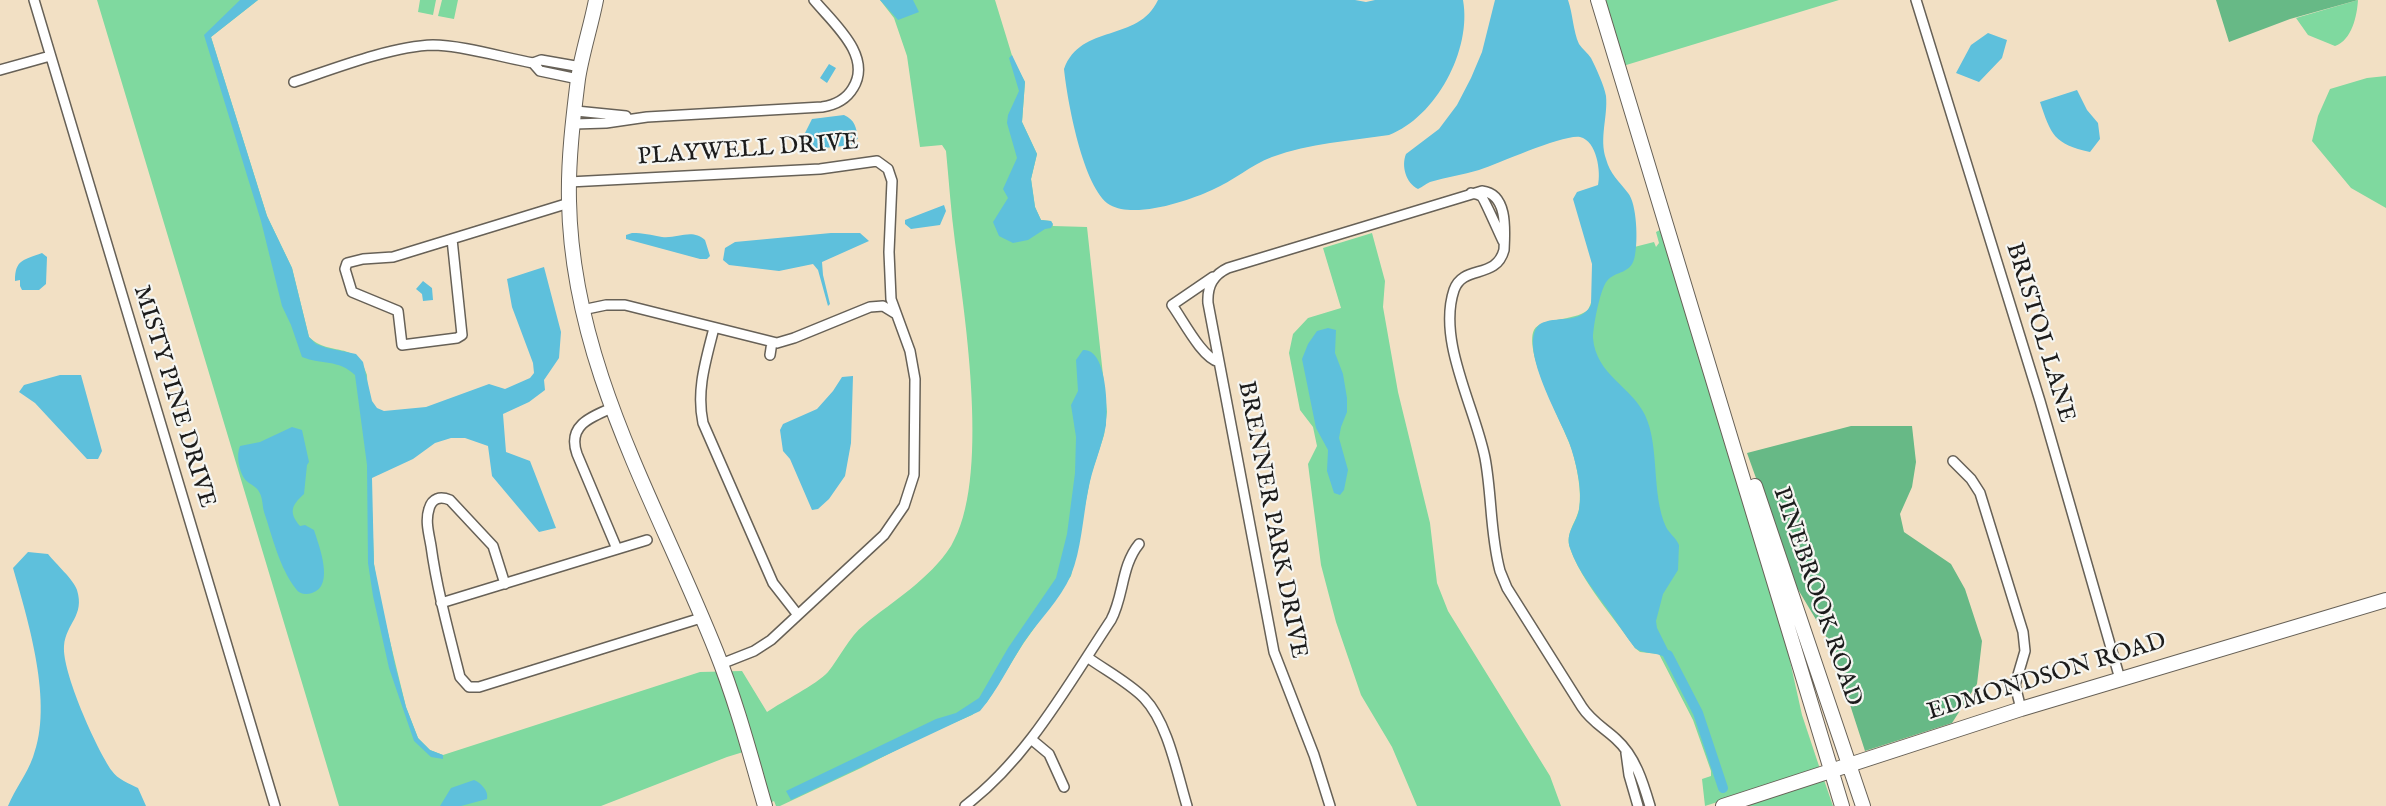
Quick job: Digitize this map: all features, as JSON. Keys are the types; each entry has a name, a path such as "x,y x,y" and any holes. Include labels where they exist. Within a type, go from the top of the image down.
{"street":[{"name":"MISTY PINE DRIVE","path":"33,0 275,806"},
{"path":"596,0 579,73 569,182 575,269 582,310 595,361 612,408 721,664 765,806"},
{"path":"575,118 647,117 822,107 844,99 858,78 856,55 849,42 814,0"},
{"name":"PINEBROOK ROAD","path":"1598,0 1842,806"},
{"name":"BRISTOL LANE","path":"1916,0 2040,401 2120,679"},
{"path":"294,82 409,48 435,45 534,63 541,60 579,73"},
{"path":"0,70 50,56"},
{"name":"PLAYWELL DRIVE","path":"569,182 820,169 881,162 888,169 892,181 889,266 891,299 896,314"},
{"name":"BRENNER PARK DRIVE","path":"1220,362 1213,360 1205,353 1172,304 1218,274 1228,268 1471,193 1490,192 1498,200 1502,211 1503,254 1494,267 1467,275 1457,283 1453,294 1450,322 1455,353 1485,457 1498,562 1508,588 1582,707 1591,719 1618,740 1626,751"},
{"path":"452,239 462,335 457,338 402,345 398,311 352,292 346,265 363,259 393,257 569,203"},
{"name":"BRENNER PARK DRIVE","path":"1218,274 1209,285 1208,297 1275,656 1325,786 1330,806"},
{"path":"582,310 625,304 772,342 794,338 870,307 883,306 896,314 913,360 915,379 916,463 909,496 899,515 884,535 798,615 764,645 721,664"},
{"path":"714,328 700,386 699,403 703,423 765,567 773,583 798,615"},
{"path":"770,355 772,342"},
{"name":"PINEBROOK ROAD","path":"1720,404 1755,488 1863,806"},
{"path":"612,408 585,422 576,433 574,440 577,454 617,549"},
{"path":"1953,461 1971,479 1980,493 2023,632 2025,651 2015,685 2021,709"},
{"path":"505,584 496,553 489,542 455,504 447,499 437,499 430,506 427,520 441,603 460,677 466,686 472,688 701,618"},
{"path":"441,603 647,540"},
{"path":"965,806 1000,777 1031,739 1087,657 1115,613 1130,559 1139,544"},
{"name":"EDMONDSON ROAD","path":"1723,806 2021,709 2386,600"},
{"path":"1087,657 1138,693 1154,711 1164,733 1187,806"},
{"path":"1031,739 1051,757 1064,787"},
{"path":"1626,751 1629,775 1638,806"},
{"path":"1626,751 1640,774 1650,806"},
{"name":"BRENNER PARK DRIVE","path":"1325,786 1336,806"}],"green space":[{"path":"97,0 258,0 211,37 267,216 292,268 309,337 326,347 350,353 362,364 367,375 374,564 379,596 406,707 418,738 430,750 443,755 700,672 742,671 767,712 823,677 859,630 922,579 951,546 963,517 970,482 972,398 946,151 942,145 920,147 907,56 894,18 880,0 995,0 1014,62 1025,82 1022,122 1037,154 1031,179 1035,207 1041,220 1051,221 1053,226 1087,227 1107,412 1104,435 1091,475 1071,576 1023,644 987,702 972,715 780,806 776,806 774,801 770,803 753,749 601,806 339,806"},
{"path":"420,0 436,0 433,15 418,12"},
{"path":"442,0 458,0 454,19 438,16"},
{"path":"1603,0 1839,0 1623,66"},
{"path":"2216,0 2358,0 2290,19 2229,42"},
{"path":"2358,0 2355,20 2346,39 2335,46 2308,35 2296,18"},
{"path":"2386,76 2386,208 2351,188 2312,141 2318,116 2330,89 2367,78"},
{"path":"1662,229 1784,634 1802,715 1820,769 1705,806 1702,779 1711,776 1711,771 1693,720 1659,654 1640,652 1635,648 1590,586 1570,548 1570,533 1580,502 1577,472 1568,439 1539,371 1532,341 1534,330 1543,323 1582,314 1588,310 1594,284 1591,258 1654,242 1656,247 1659,243 1656,232"},
{"path":"1372,233 1385,281 1383,307 1398,392 1430,523 1437,583 1448,611 1550,776 1561,806 1417,806 1392,747 1361,695 1336,622 1321,565 1308,464 1317,446 1313,427 1300,410 1289,353 1293,334 1308,318 1341,308 1323,248"},
{"path":"1851,426 1912,426 1916,462 1912,487 1900,514 1904,532 1951,564 1965,589 1982,641 1977,684 1952,723 1865,751 1830,643 1793,581 1747,453"},
{"path":"1824,780 1833,806 1741,806"}],"water":[{"path":"240,0 258,0 211,37 267,216 292,268 309,337 316,344 327,348 356,354 363,362 372,401 377,408 384,411 426,407 489,384 505,389 530,378 534,373 533,363 512,307 507,279 544,267 561,332 559,358 544,380 545,390 529,402 503,414 506,452 530,461 556,528 539,532 492,476 488,446 465,438 451,438 435,443 413,459 372,478 374,564 395,665 406,707 418,738 430,750 443,755 443,759 431,757 414,741 389,668 368,563 367,465 355,375 336,364 302,357 282,306 261,221 204,35"},
{"path":"880,0 913,0 919,12 898,20"},
{"path":"1158,0 1355,0 1366,2 1375,0 1463,0 1462,40 1447,80 1435,98 1406,126 1389,135 1315,145 1286,152 1257,164 1220,186 1176,203 1147,209 1121,209 1110,205 1100,196 1084,163 1073,121 1064,69 1072,55 1083,45 1137,22 1149,13"},
{"path":"1495,0 1568,0 1579,44 1591,58 1605,92 1604,151 1610,169 1631,198 1635,214 1636,241 1631,266 1604,285 1597,308 1593,338 1600,362 1639,405 1645,415 1650,428 1661,514 1666,527 1679,545 1678,570 1663,594 1656,621 1657,628 1670,654 1665,657 1635,648 1573,557 1569,538 1579,510 1578,476 1569,442 1542,382 1533,348 1534,334 1540,324 1581,315 1591,305 1592,264 1573,199 1577,192 1598,185 1599,173 1594,151 1586,140 1572,137 1479,170 1430,182 1418,189 1410,183 1406,174 1404,164 1406,154 1439,129 1457,105 1471,78 1482,52"},
{"path":"1988,33 2007,40 2002,58 1979,82 1956,73 1971,45"},
{"path":"1012,55 1025,82 1022,122 1037,154 1031,179 1035,207 1041,220 1051,221 1053,224 1051,228 1045,229 1028,240 1013,243 999,236 993,222 1008,198 1003,189 1017,158 1007,123 1008,115 1019,91 1009,58"},
{"path":"829,64 836,68 827,83 820,78"},
{"path":"2077,90 2087,110 2098,123 2100,139 2090,152 2069,145 2056,136 2047,123 2040,102"},
{"path":"844,115 851,119 856,127 858,138 853,145 806,148 804,135 812,119"},
{"path":"944,205 946,211 940,225 911,229 905,224 905,220"},
{"path":"632,233 662,237 695,235 705,240 710,256 707,259 700,259 626,239 626,235"},
{"path":"831,233 860,233 869,241 822,262 830,304 828,306 818,270 813,264 779,271 729,265 723,260 725,248 735,242"},
{"path":"42,253 47,257 46,284 39,290 22,290 20,280 15,281 19,264"},
{"path":"423,281 432,288 433,300 423,301 422,294 416,289"},
{"path":"1328,328 1336,330 1335,353 1343,374 1347,398 1347,412 1339,438 1348,470 1344,490 1340,495 1334,493 1327,471 1328,450 1316,428 1302,359 1317,331"},
{"path":"1083,350 1091,352 1097,358 1101,368 1106,393 1106,425 1090,482 1077,555 1071,575 1061,593 1024,642 980,711 791,800 786,791 936,719 956,713 979,698 1008,648 1056,578 1067,534 1075,473 1076,437 1071,405 1078,391 1076,360"},
{"path":"60,375 81,375 102,451 98,459 87,459 35,403 19,392 24,385"},
{"path":"853,376 851,443 845,476 829,499 818,509 812,510 790,459 783,451 780,430 783,424 817,409 842,377"},
{"path":"292,427 302,430 309,462 304,494 294,505 293,513 300,526 305,525 314,530 324,565 323,582 319,589 307,594 297,591 285,571 264,512 261,495 244,478 238,458 240,446 260,442"},
{"path":"28,552 48,554 77,590 79,606 65,638 64,646 68,673 81,710 105,760 117,776 138,788 146,806 8,806 33,757 39,736 41,712 36,662 13,568"},
{"path":"474,780 484,788 487,799 461,806 440,806 451,788"}],"waterway":[{"path":"1668,655 1698,713 1723,788"}]}
